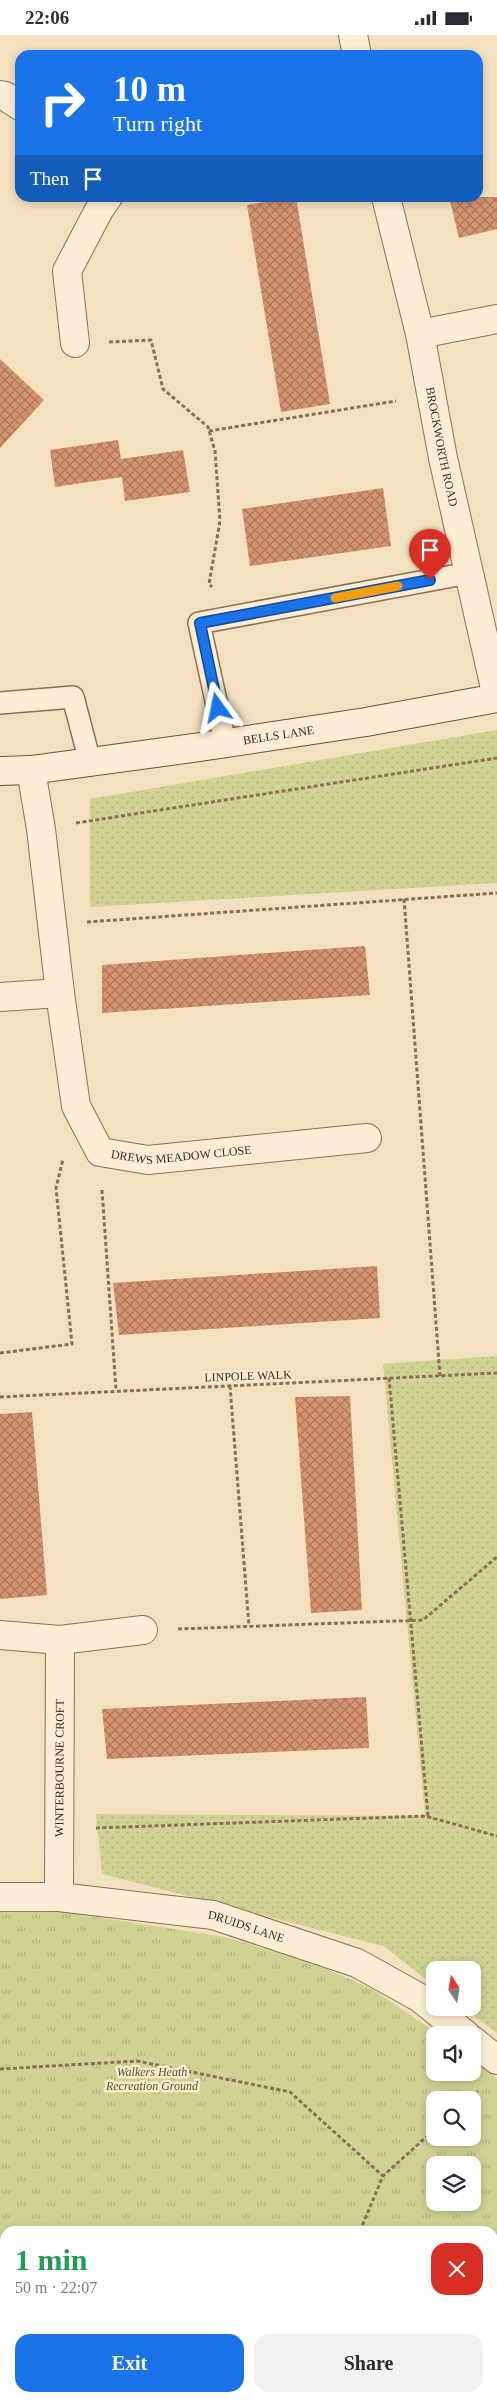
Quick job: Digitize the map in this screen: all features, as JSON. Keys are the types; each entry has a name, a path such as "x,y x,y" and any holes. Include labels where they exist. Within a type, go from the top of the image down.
{"street":[{"path":"353,35 356,50"},
{"path":"0,95 6,96 15,102"},
{"path":"75,343 67,271 105,202"},
{"name":"BROCKWORTH ROAD","path":"387,202 420,334 469,573 497,697"},
{"path":"420,334 497,319"},
{"name":"BELLS LANE","path":"0,771 31,770 366,722 497,697"},
{"name":"DREWS MEADOW CLOSE","path":"31,770 41,829 60,993 76,1106 100,1151 148,1161 367,1139"},
{"path":"0,997 60,993"},
{"path":"0,1635 60,1640 142,1630"},
{"name":"WINTERBOURNE CROFT","path":"58,1897 60,1640"},
{"name":"DRUIDS LANE","path":"0,1897 58,1897 213,1915 357,1963 420,1998 455,2026"},
{"path":"481,2047 497,2060"}],"lane":[{"path":"225,742 200,623 469,573"},
{"path":"0,703 73,697 90,762"}],"path":[{"path":"75,343 151,340 163,389 209,431 215,451 220,521 209,584 235,617"},
{"path":"209,431 432,395"},
{"path":"41,829 497,758"},
{"path":"52,927 93,921 497,893"},
{"path":"404,899 440,1376"},
{"path":"0,1353 72,1345 56,1188 76,1106"},
{"path":"100,1151 116,1390"},
{"name":"LINPOLE WALK","path":"0,1397 497,1373"},
{"path":"389,1378 428,1816"},
{"path":"230,1386 250,1626"},
{"path":"142,1630 423,1620 497,1557"},
{"path":"59,1829 428,1816 497,1836"},
{"path":"0,2069 137,2061 290,2092 383,2176"},
{"path":"362,2226 383,2176 426,2137"}],"green space":[{"path":"497,730 497,883 90,907 90,799"},
{"path":"497,1356 497,2033 474,2016 481,2016 481,1961 426,1961 426,1979 383,1946 102,1874 96,1814 425,1816 383,1364"},
{"name":"Walkers Heath Recreation Ground","path":"0,1911 65,1912 225,1937 309,1961 372,1989 427,2026 426,2081 481,2081 481,2065 497,2079 497,2215 489,2226 0,2226"},
{"path":"497,2132 497,2226 403,2226 426,2209 426,2211 481,2211 481,2156 479,2156"}],"building":[{"path":"483,197 497,197 497,229 459,238 450,202 483,202"},
{"path":"265,202 297,202 330,404 281,412 247,205"},
{"path":"0,359 44,400 0,448"},
{"path":"118,440 121,459 183,450 190,492 125,501 122,477 55,487 50,450"},
{"path":"383,488 391,546 250,566 242,509"},
{"path":"365,946 370,995 102,1013 102,965"},
{"path":"377,1266 380,1318 119,1335 113,1283"},
{"path":"350,1396 362,1610 311,1613 295,1397"},
{"path":"32,1412 47,1595 0,1599 0,1414"},
{"path":"366,1697 369,1748 107,1759 102,1709"}],"slow traffic":[{"path":"335,598 398,586"}],"route":[{"path":"218,708 200,623 430,580"}]}
